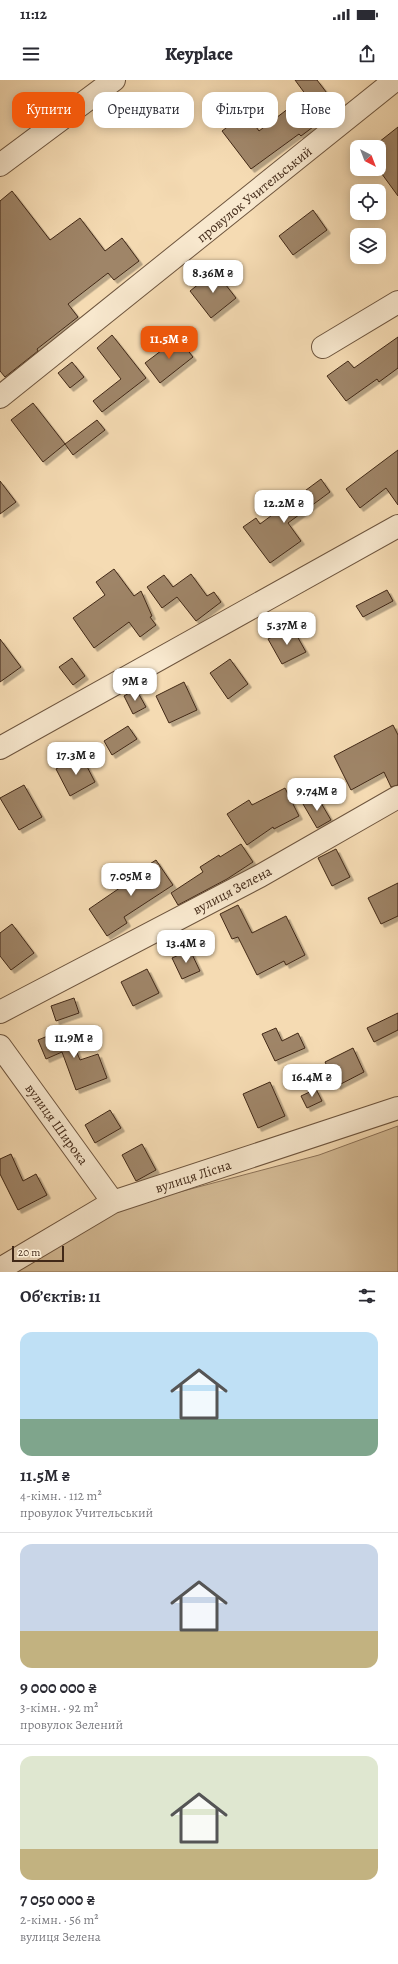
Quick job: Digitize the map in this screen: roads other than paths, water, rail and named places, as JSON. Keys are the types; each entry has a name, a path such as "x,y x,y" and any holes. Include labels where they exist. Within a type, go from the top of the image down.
{"street":[{"path":"0,165 114,80"},
{"name":"провулок Учительський","path":"0,396 395,80"},
{"path":"323,347 398,302"},
{"path":"0,748 398,526"},
{"name":"вулиця Зелена","path":"0,1012 260,876 398,797"},
{"name":"вулиця Широка","path":"0,1046 113,1202"},
{"name":"вулиця Лісна","path":"0,1269 113,1202 398,1108"}]}
